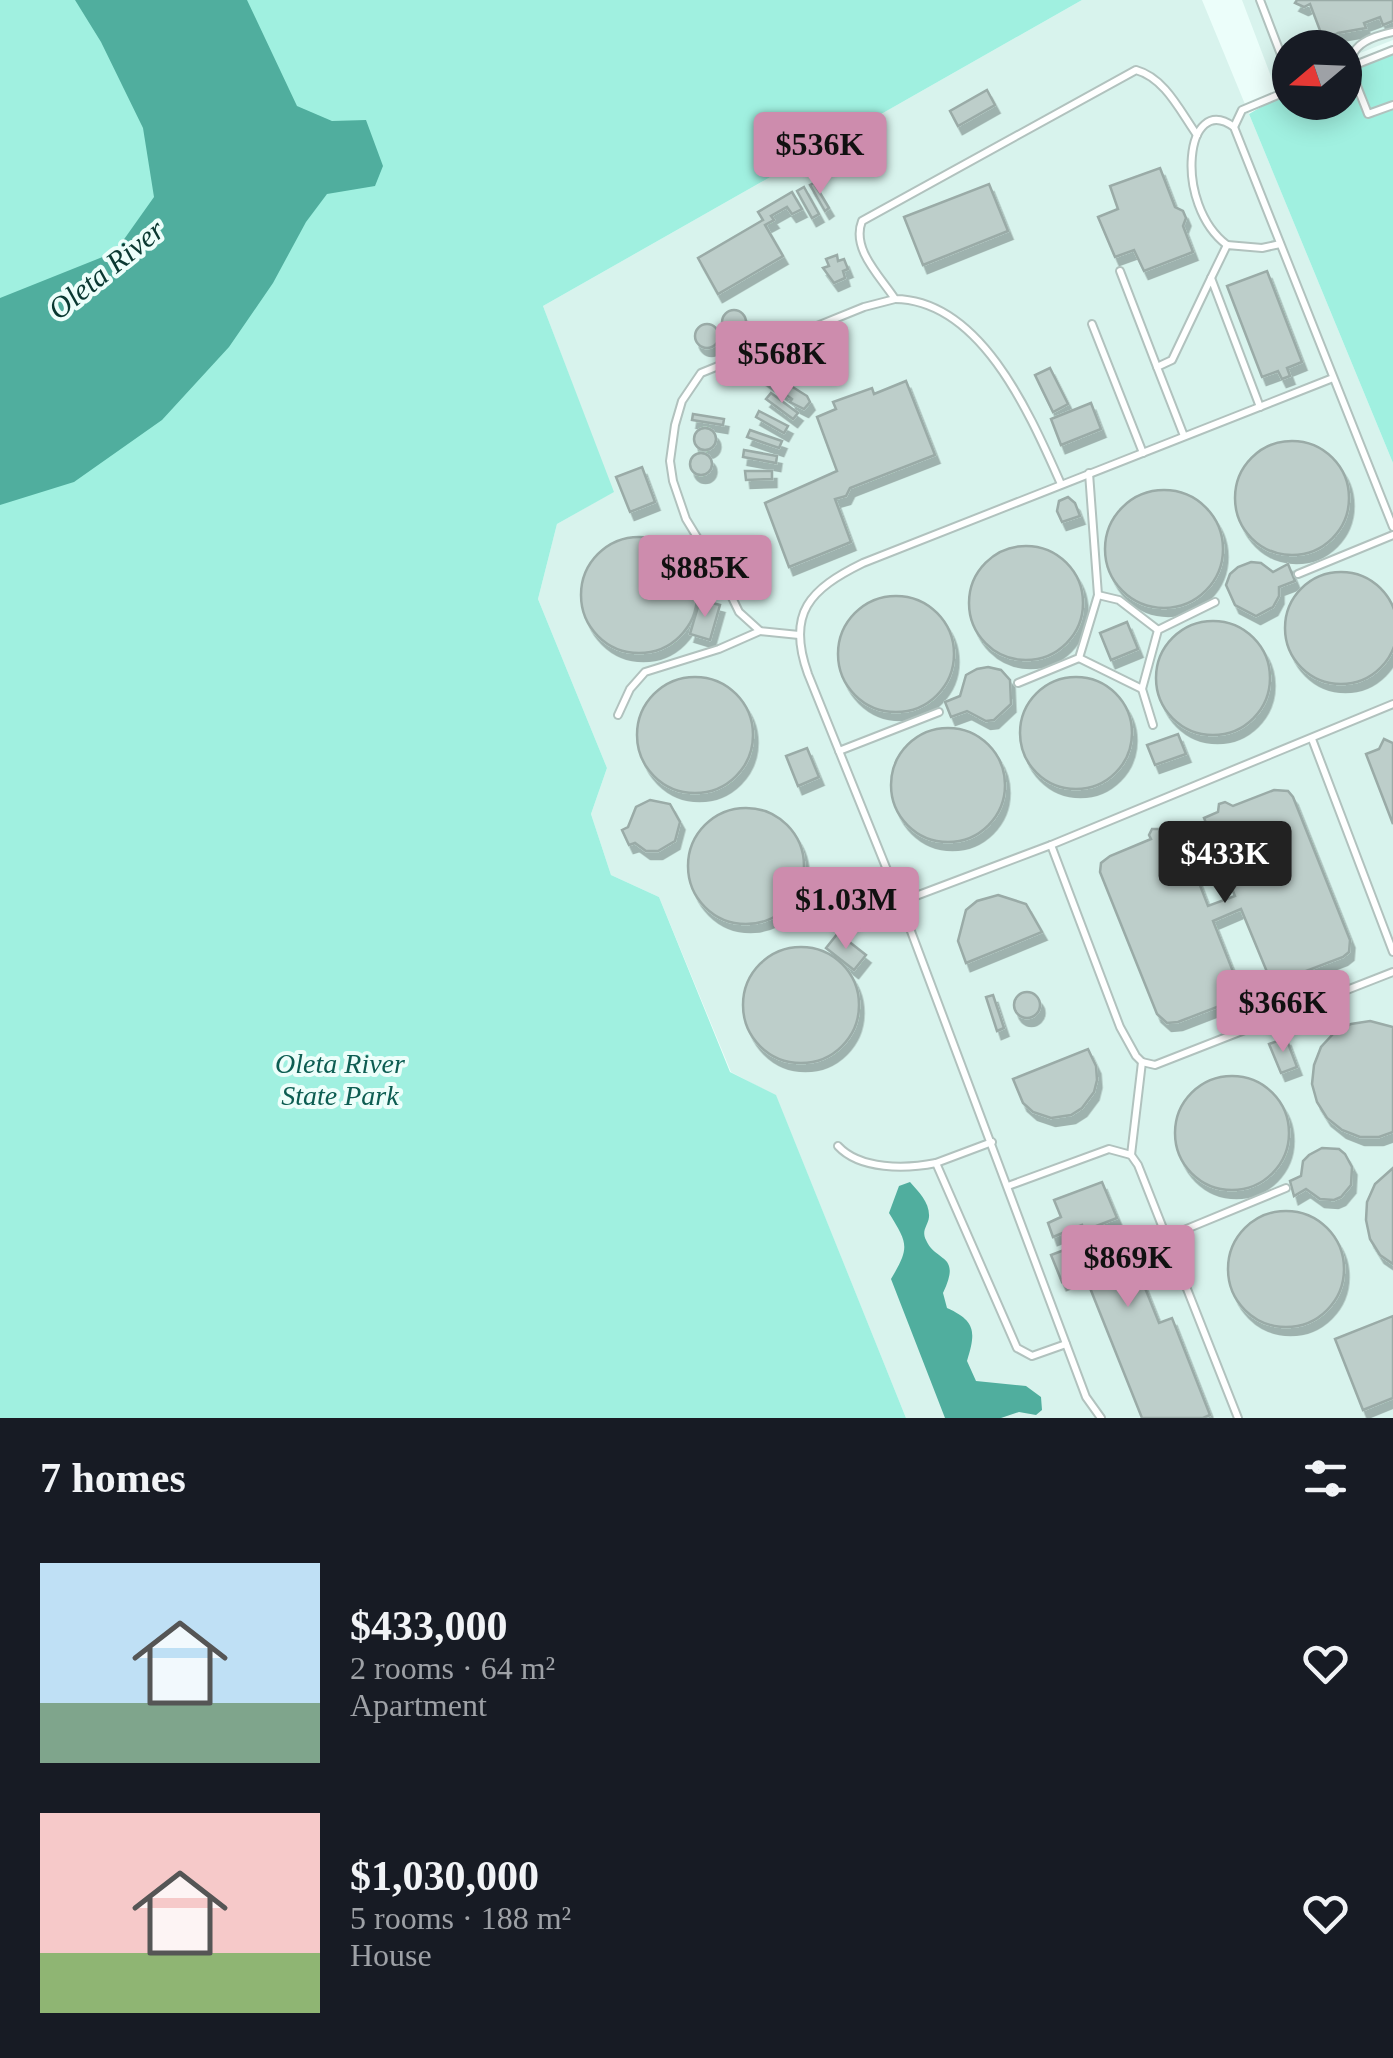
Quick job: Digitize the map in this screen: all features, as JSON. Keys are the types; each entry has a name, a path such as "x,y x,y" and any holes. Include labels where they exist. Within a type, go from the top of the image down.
{"lane":[{"path":"1260,0 1272,31"},
{"path":"1362,40 1393,32"},
{"path":"1362,62 1393,50"},
{"path":"895,299 861,248 858,229 862,221 1126,72 1136,70 1153,76 1197,134"},
{"path":"1234,127 1242,110 1272,98"},
{"path":"1362,100 1368,114 1393,105"},
{"path":"1280,244 1262,248 1227,244 1204,222 1192,189 1190,167 1202,126 1225,121 1234,127 1393,526"},
{"path":"1157,367 1172,360 1227,244"},
{"path":"1120,271 1184,436"},
{"path":"1211,278 1260,406"},
{"path":"760,631 739,612 681,506 670,461 682,401 702,374 864,307 912,299 942,312 987,352 1018,393 1062,484"},
{"path":"1092,324 1142,453"},
{"path":"1101,1418 1086,1397 900,902 801,654 800,622 818,590 836,577 1333,378"},
{"path":"1079,658 1098,596 1089,473"},
{"path":"1298,574 1393,535"},
{"path":"1098,596 1119,600 1158,630"},
{"path":"1153,725 1142,689 1158,630 1215,602"},
{"path":"618,715 630,689 645,672 719,650 760,631 798,635"},
{"path":"1018,683 1079,658 1142,689"},
{"path":"900,902 1051,845 1393,704"},
{"path":"839,751 940,712"},
{"path":"1312,739 1393,952"},
{"path":"1051,845 1120,1026 1142,1062 1131,1155 1238,1418"},
{"path":"1142,1062 1155,1065 1393,972"},
{"path":"838,1146 843,1152 872,1163 904,1167 936,1163 992,1142"},
{"path":"1008,1186 1108,1150 1131,1155"},
{"path":"936,1163 1018,1348 1032,1356 1066,1344"},
{"path":"1166,1237 1286,1188"}],"shaded area":[{"path":"1082,0 1202,0 1393,463 1393,1418 906,1418 776,1096 731,1072 659,897 611,875 591,814 607,768 538,599 557,524 613,492 543,306"},
{"path":"1242,0 1393,0 1393,40 1362,52 1362,30 1272,30 1272,79"}],"green space":[{"name":"Oleta River State Park","path":"0,0 1082,0 543,306 614,492 557,524 538,599 607,768 591,814 611,875 659,897 730,1072 776,1095 906,1418 0,1418"},
{"path":"1393,49 1393,463 1249,114 1272,101 1272,120 1362,120 1362,61"}],"water":[{"name":"Oleta River","path":"75,0 247,0 297,106 332,121 366,120 383,166 375,186 327,194 229,347 162,420 74,482 0,505 0,298 115,252 154,197 143,128 101,42"},
{"path":"910,1182 928,1207 926,1240 949,1265 943,1293 947,1308 964,1318 971,1328 967,1361 976,1381 1026,1386 1041,1397 1042,1410 1036,1415 1019,1412 1001,1418 945,1418 891,1279 904,1246 889,1213 899,1186"}],"building":[{"path":"1393,0 1393,21 1383,25 1380,17 1364,23 1366,28 1320,30 1310,4 1304,7 1295,3"},
{"path":"987,90 995,105 958,126 950,111"},
{"path":"1160,168 1175,207 1186,218 1183,226 1193,252 1144,271 1134,250 1115,257 1098,217 1118,209 1110,186"},
{"path":"814,183 829,208 825,211 810,185"},
{"path":"989,184 1008,231 923,265 904,217"},
{"path":"804,187 819,214 812,218 797,191"},
{"path":"792,192 802,209 792,214 787,207 771,216 774,220 765,225 783,256 718,294 698,258 763,220 758,212"},
{"path":"837,255 838,261 844,259 848,269 843,271 845,278 834,283 823,268 829,266 826,259"},
{"path":"1267,271 1302,362 1287,368 1290,376 1282,379 1278,371 1262,377 1227,286"},
{"path":"734,310 743,313 743,331 734,334 725,331 722,322 725,313"},
{"path":"707,324 716,327 716,345 707,348 698,345 695,336 698,327"},
{"path":"760,364 776,376 770,383 754,371"},
{"path":"1050,368 1068,404 1053,412 1035,375"},
{"path":"783,381 807,396 810,402 804,409 790,402 792,399 777,388"},
{"path":"906,381 935,455 850,488 846,496 835,499 851,542 789,567 765,503 837,471 817,417 836,409 833,402 872,388 874,394"},
{"path":"771,393 798,413 793,419 766,399"},
{"path":"1091,403 1101,429 1061,445 1051,419"},
{"path":"759,411 788,426 784,433 756,417"},
{"path":"693,414 724,419 723,425 692,420"},
{"path":"705,428 713,431 713,447 705,450 697,447 694,439 697,431"},
{"path":"750,430 782,441 779,448 747,437"},
{"path":"1292,441 1324,450 1340,466 1349,498 1340,530 1324,546 1292,555 1260,546 1244,530 1235,498 1244,466 1260,450"},
{"path":"744,450 777,456 776,463 743,457"},
{"path":"701,453 709,456 709,472 701,475 693,472 690,464 693,456"},
{"path":"642,467 655,502 630,512 616,477"},
{"path":"745,471 772,471 772,479 746,480"},
{"path":"1164,490 1197,500 1213,516 1223,549 1213,582 1197,598 1164,608 1131,598 1115,582 1105,549 1115,516 1131,500"},
{"path":"1068,497 1080,516 1062,522 1057,511 1059,501"},
{"path":"639,537 661,542 680,554 692,573 697,595 692,617 680,636 661,648 639,653 617,648 598,636 586,617 581,595 586,573 598,554 617,542"},
{"path":"1026,546 1048,550 1067,562 1079,581 1083,603 1079,625 1067,644 1048,656 1026,660 1004,656 985,644 973,625 969,603 973,581 985,562 1004,550"},
{"path":"1251,562 1261,563 1273,572 1288,564 1295,581 1279,587 1273,607 1256,616 1235,605 1226,585 1230,574"},
{"path":"1341,572 1363,576 1381,588 1393,606 1393,650 1381,668 1363,680 1341,684 1319,680 1301,668 1289,650 1285,628 1289,606 1301,588 1319,576"},
{"path":"896,596 918,600 937,613 950,632 954,654 950,676 937,695 918,708 896,712 874,708 855,695 842,676 838,654 842,632 855,613 874,600"},
{"path":"700,600 720,605 710,640 690,634"},
{"path":"1213,621 1235,626 1253,638 1265,656 1270,678 1265,700 1253,718 1235,730 1213,735 1191,730 1173,718 1161,700 1156,678 1161,656 1173,638 1191,626"},
{"path":"1127,622 1138,649 1111,660 1100,633"},
{"path":"988,667 1001,670 1010,680 1011,704 994,720 986,721 967,711 951,717 945,702 960,696 966,675"},
{"path":"695,677 717,682 736,694 748,713 753,735 748,757 736,776 717,788 695,793 673,788 654,776 642,757 637,735 642,713 654,694 673,682"},
{"path":"1076,677 1098,681 1116,693 1128,711 1132,733 1128,755 1116,773 1098,785 1076,789 1054,785 1036,773 1024,755 1020,733 1024,711 1036,693 1054,681"},
{"path":"948,728 970,732 988,745 1001,763 1005,785 1001,807 988,825 970,838 948,842 926,838 908,825 895,807 891,785 895,763 908,745 926,732"},
{"path":"1178,734 1186,754 1155,765 1147,745"},
{"path":"1384,739 1393,743 1393,824 1366,754 1379,749"},
{"path":"807,748 819,777 798,786 786,756"},
{"path":"1274,790 1288,791 1293,797 1350,940 1349,952 1272,984 1241,909 1213,921 1243,997 1167,1023 1157,1014 1100,872 1101,863 1151,839 1152,829 1161,829 1164,834 1178,829 1208,906 1235,896 1204,818 1218,812 1219,804 1233,806"},
{"path":"650,800 670,804 680,822 675,841 658,851 646,851 635,843 629,845 622,830 628,827 636,807"},
{"path":"746,808 768,813 787,825 799,844 804,866 799,888 787,907 768,919 746,924 724,919 705,907 693,888 688,866 693,844 705,825 724,813"},
{"path":"998,895 1026,904 1042,932 966,963 958,941 966,910 977,901"},
{"path":"838,933 866,955 854,970 826,948"},
{"path":"801,947 823,951 842,964 855,983 859,1005 855,1027 842,1046 823,1059 801,1063 779,1059 760,1046 747,1027 743,1005 747,983 760,964 779,951"},
{"path":"1027,992 1036,996 1040,1005 1036,1014 1027,1018 1018,1014 1014,1005 1018,996"},
{"path":"993,995 1004,1028 997,1031 986,997"},
{"path":"1370,1021 1393,1027 1393,1132 1360,1137 1327,1118 1312,1084 1321,1047 1334,1033 1351,1024"},
{"path":"1286,1038 1297,1067 1281,1073 1269,1044"},
{"path":"1088,1049 1097,1080 1094,1092 1082,1108 1071,1115 1051,1118 1033,1112 1023,1103 1013,1079"},
{"path":"1232,1076 1254,1080 1272,1093 1285,1111 1289,1133 1285,1155 1272,1173 1254,1186 1232,1190 1210,1186 1192,1173 1179,1155 1175,1133 1179,1111 1192,1093 1210,1080"},
{"path":"1322,1148 1339,1149 1345,1154 1352,1167 1351,1185 1334,1200 1320,1199 1306,1189 1294,1196 1290,1181 1301,1176 1303,1161"},
{"path":"1393,1168 1393,1264 1380,1255 1370,1239 1366,1220 1367,1202 1375,1184"},
{"path":"1102,1182 1117,1218 1091,1228 1095,1238 1121,1228 1159,1323 1172,1318 1210,1415 1142,1418 1084,1273 1062,1282 1051,1255 1088,1241 1082,1225 1053,1237 1048,1223 1061,1217 1054,1200"},
{"path":"1286,1211 1308,1216 1327,1228 1339,1247 1344,1269 1339,1291 1327,1310 1308,1322 1286,1327 1264,1322 1245,1310 1233,1291 1228,1269 1233,1247 1245,1228 1264,1216"},
{"path":"1393,1316 1393,1398 1363,1410 1335,1339"}]}
